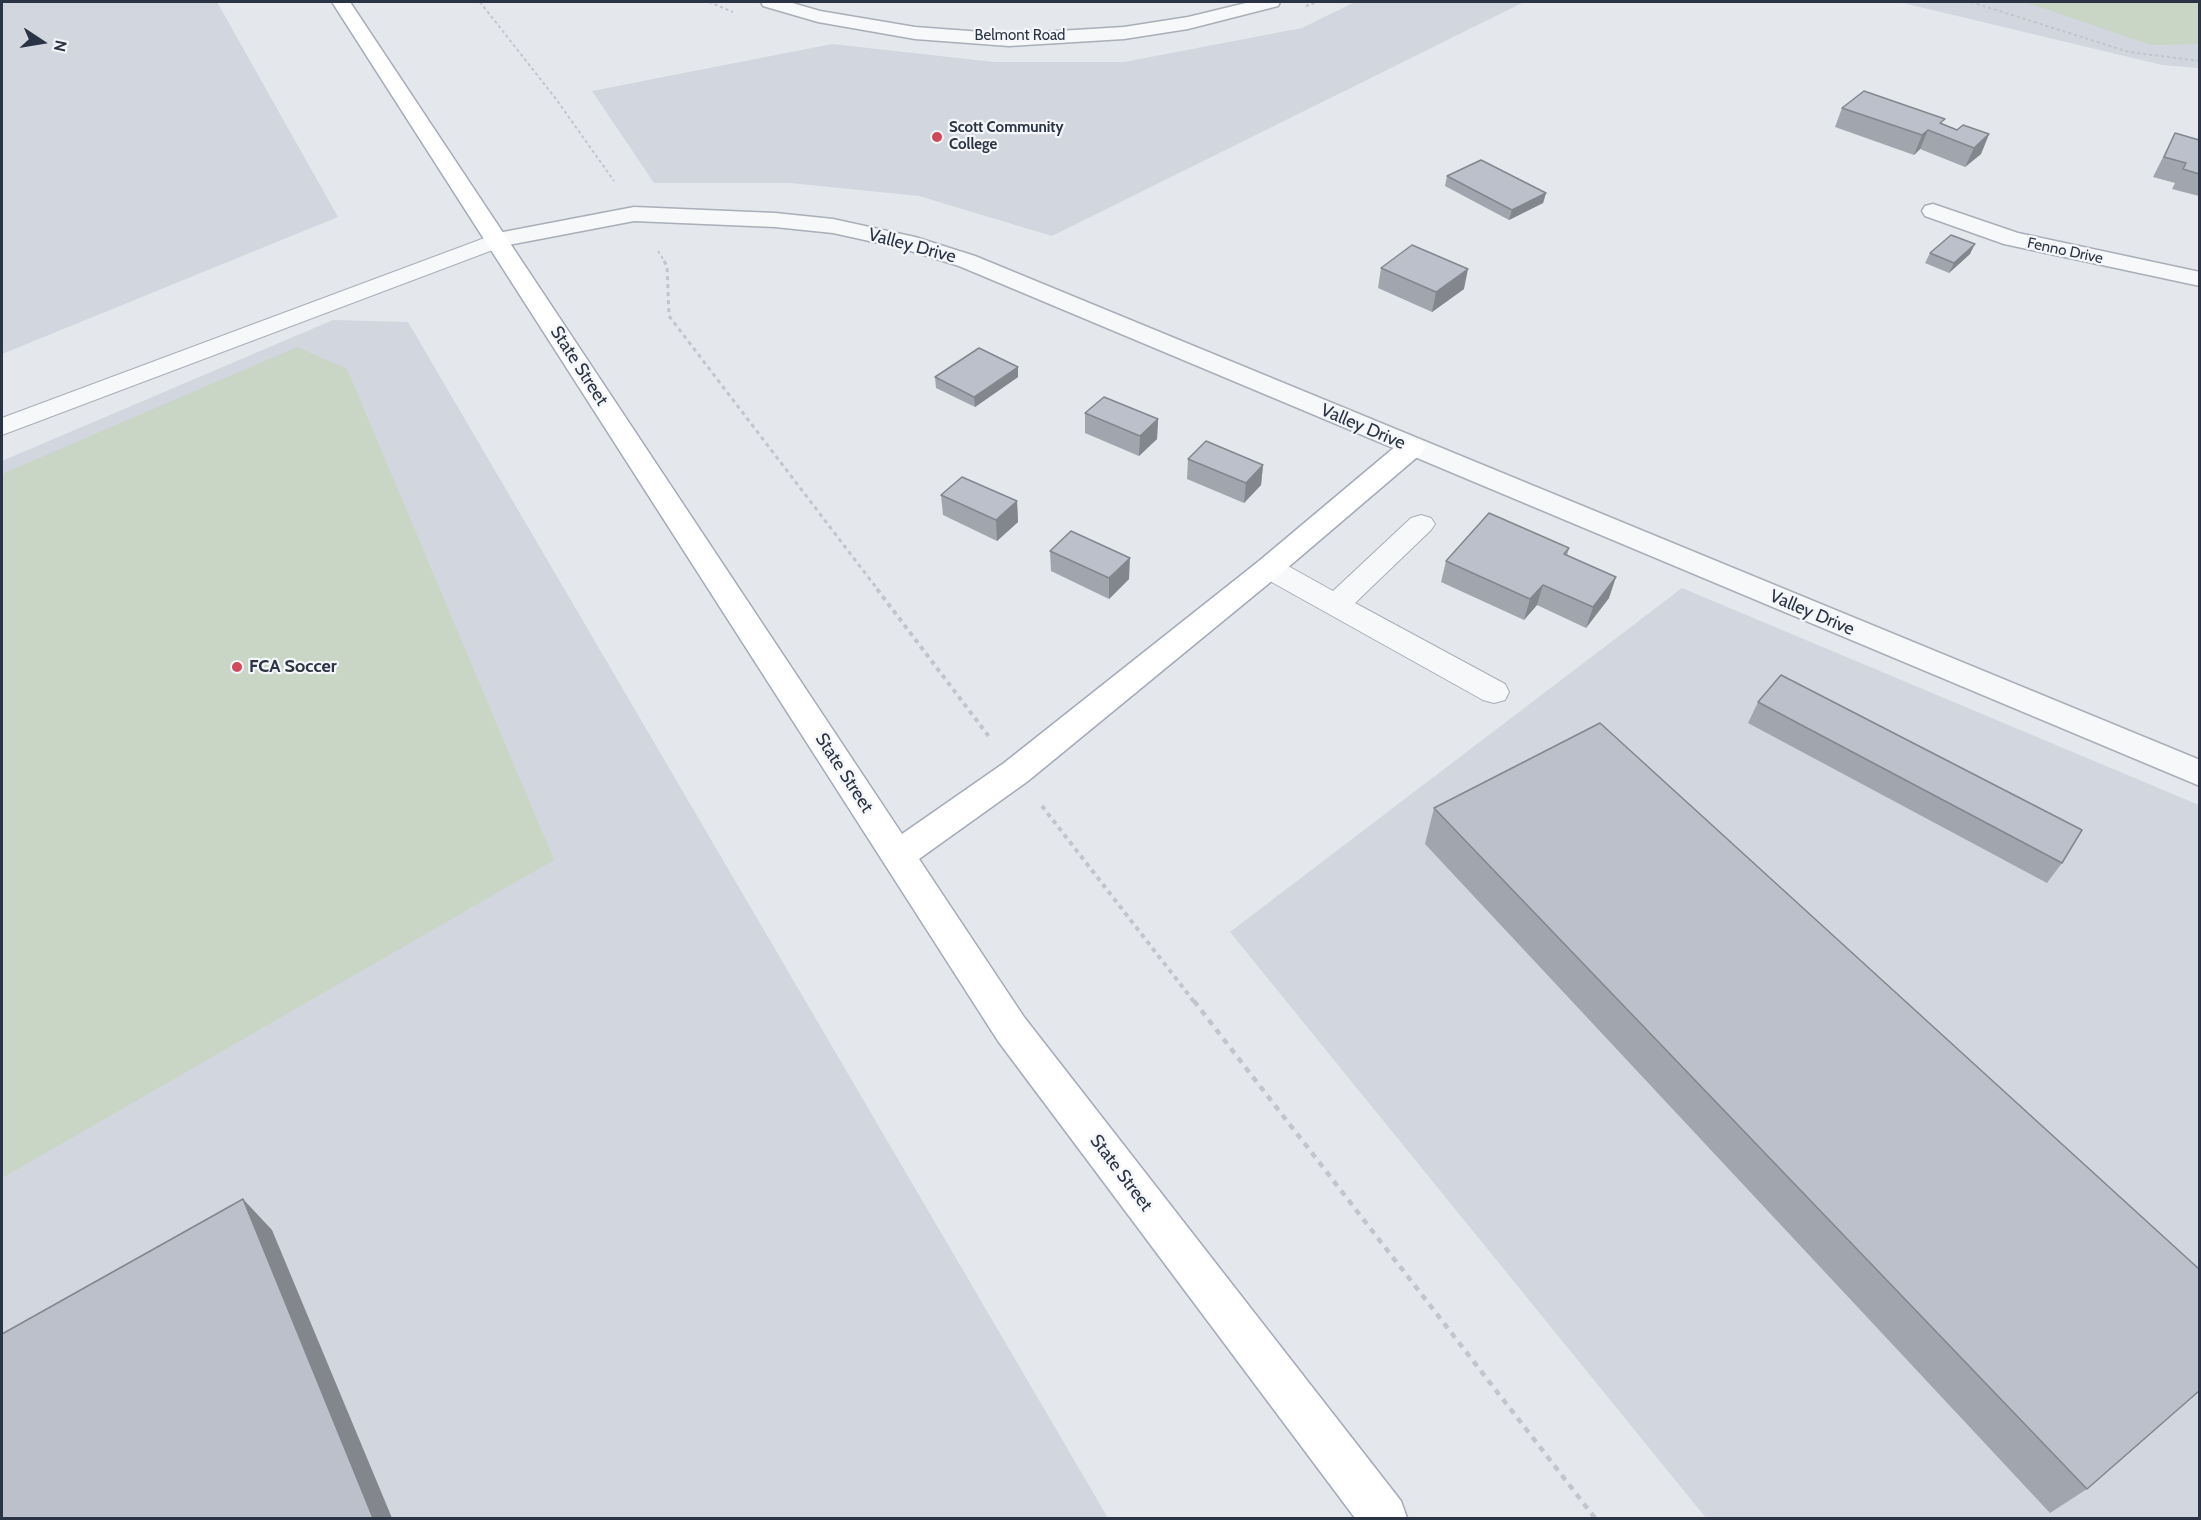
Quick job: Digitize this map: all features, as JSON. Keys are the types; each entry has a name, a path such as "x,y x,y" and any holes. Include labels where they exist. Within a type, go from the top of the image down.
{"main road":[{"name":"State Street","path":"341,2 1011,1029 1384,1518"},
{"path":"898,855 1016,772 1269,568 1412,447"}],"street":[{"name":"Belmont Road","path":"770,2 818,16 915,33 1009,39 1124,33 1188,23 1271,2"},
{"name":"Fenno Drive","path":"1933,211 2012,240 2199,279"},
{"name":"Valley Drive","path":"498,240 634,214 775,219 833,226 907,242 967,261 2199,774"}],"lane":[{"path":"2,427 498,240"},
{"path":"1335,605 1421,524"},
{"path":"1269,568 1494,692"}],"path":[{"path":"1971,2 2129,52 2199,62"}],"shaded area":[{"path":"2,2 217,2 338,217 2,354"},
{"name":"Scott Community College","path":"1355,2 1524,2 1052,236 919,196 790,183 654,183 592,91 832,44 994,62 1124,62 1302,28"},
{"path":"1899,2 2199,2 2199,68 2162,65"},
{"path":"333,320 408,322 1108,1518 2,1518 2,461"},
{"path":"1682,588 2199,805 2199,1518 1706,1518 1230,932"}],"green space":[{"path":"2025,2 2199,2 2199,44 2151,45"},
{"name":"FCA Soccer","path":"297,347 347,369 554,860 2,1178 2,474"}],"building":[{"path":"1864,91 1945,119 1940,123 1957,130 1963,125 1989,134 1974,148 1928,130 1922,135 1842,108"},
{"path":"2175,133 2199,140 2199,174 2183,169 2186,163 2164,157"},
{"path":"1481,160 1546,193 1512,210 1447,176"},
{"path":"1951,235 1975,244 1954,263 1930,253"},
{"path":"1412,245 1468,269 1436,292 1381,268"},
{"path":"979,348 1018,367 974,397 935,377"},
{"path":"1104,397 1158,419 1140,436 1085,413"},
{"path":"1206,441 1263,465 1246,483 1188,459"},
{"path":"962,477 1017,501 996,520 941,495"},
{"path":"1489,513 1569,548 1564,554 1616,577 1593,607 1543,585 1530,599 1446,561"},
{"path":"1071,531 1130,558 1109,578 1050,551"},
{"path":"1781,675 2082,830 2062,863 1758,702"},
{"path":"1600,723 2199,1269 2199,1391 2087,1489 1434,808"},
{"path":"243,1199 373,1518 2,1518 2,1334"}],"place":[{"name":"Scott Community College","path":"937,137"},
{"name":"FCA Soccer","path":"237,667"}]}
